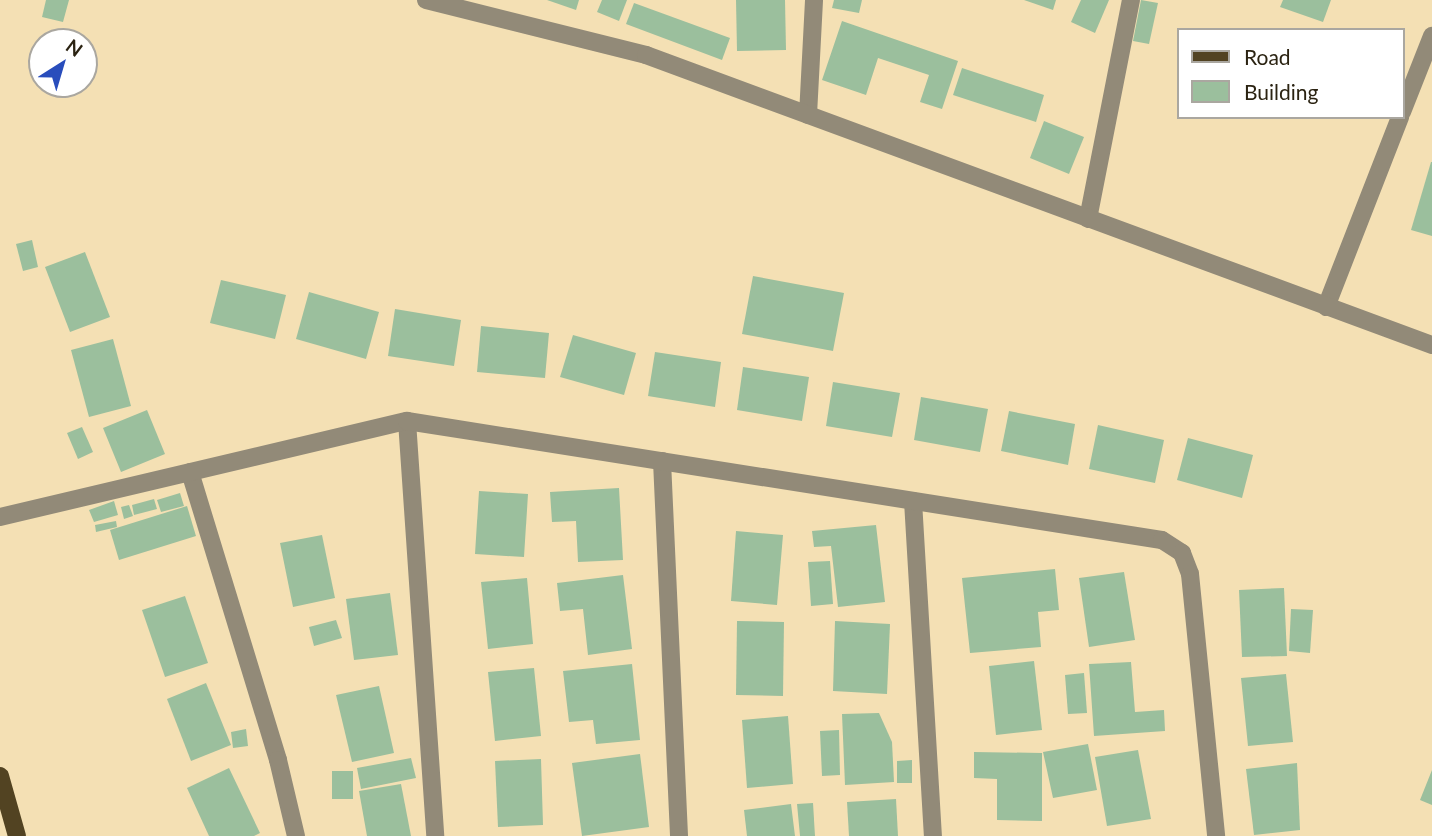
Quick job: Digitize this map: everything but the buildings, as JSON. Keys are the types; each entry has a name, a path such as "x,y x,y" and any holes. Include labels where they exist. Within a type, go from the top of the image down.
{"main road":[{"path":"0,776 17,836"}],"street":[{"path":"426,0 489,8 646,55 1432,345"},
{"path":"808,115 814,0"},
{"path":"1088,219 1131,0"},
{"path":"1404,107 1432,36"},
{"path":"1326,307 1399,119"},
{"path":"407,421 435,836"},
{"path":"0,517 407,421 1162,540 1182,553 1190,574 1216,836"},
{"path":"662,461 679,836"},
{"path":"190,472 278,760 296,836"},
{"path":"913,501 933,836"}]}
